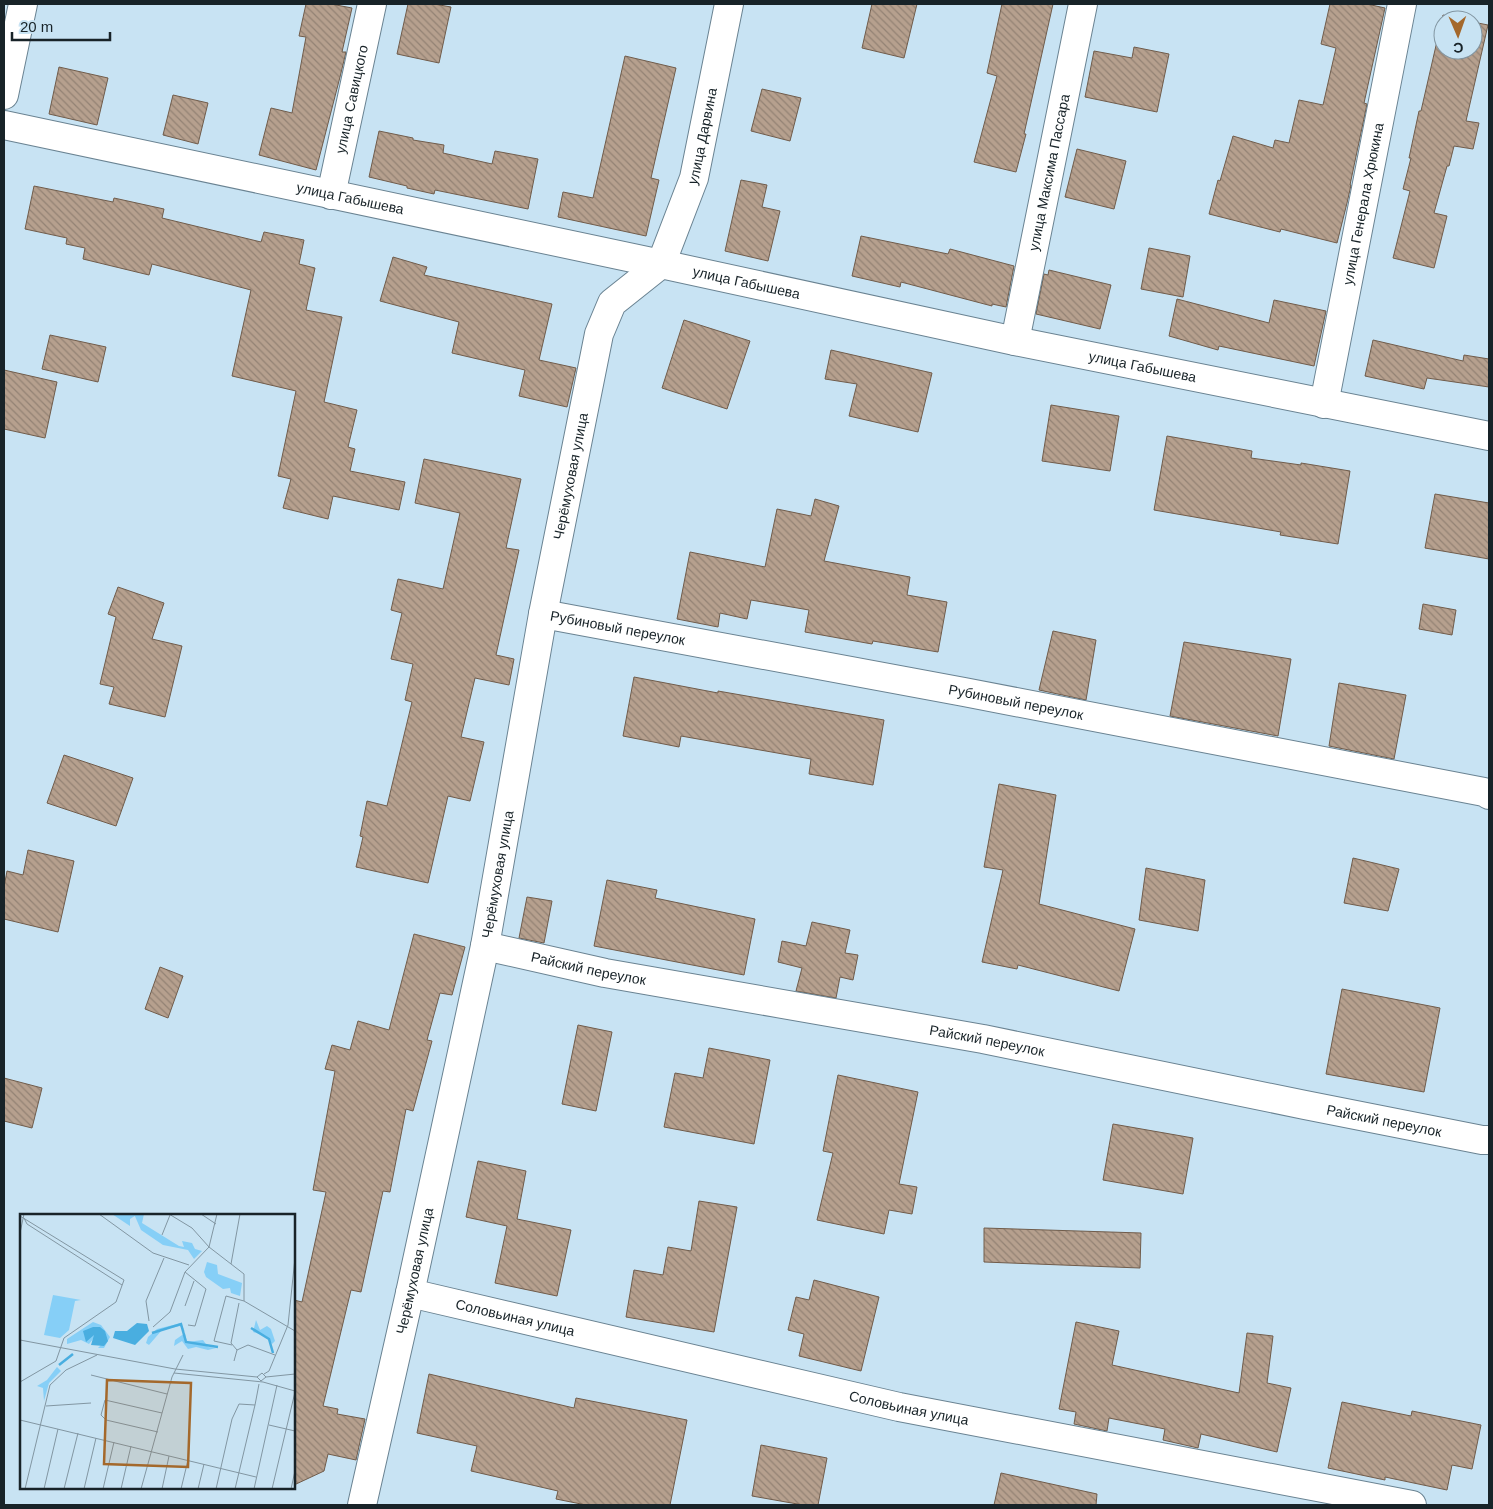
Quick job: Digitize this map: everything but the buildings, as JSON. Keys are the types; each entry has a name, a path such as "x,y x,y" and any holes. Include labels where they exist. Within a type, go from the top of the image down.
{"street":[{"path":"4,96 23,4"},
{"name":"улица Савицкого","path":"331,194 372,4"},
{"name":"улица Дарвина","path":"661,264 694,178 729,4"},
{"name":"улица Максима Пассара","path":"1015,341 1083,4"},
{"name":"улица Генерала Хрюкина","path":"1324,404 1402,4"},
{"name":"улица Габышева","path":"4,125 1015,341 1489,436"},
{"name":"Черёмуховая улица","path":"362,1505 485,946 543,614 599,334 612,303 661,264"},
{"name":"Рубиновый переулок","path":"543,614 1484,792 1489,795"},
{"name":"Райский переулок","path":"485,946 605,973 983,1039 1315,1107 1489,1140"},
{"name":"Соловьиная улица","path":"410,1293 899,1407 1412,1505"}]}
